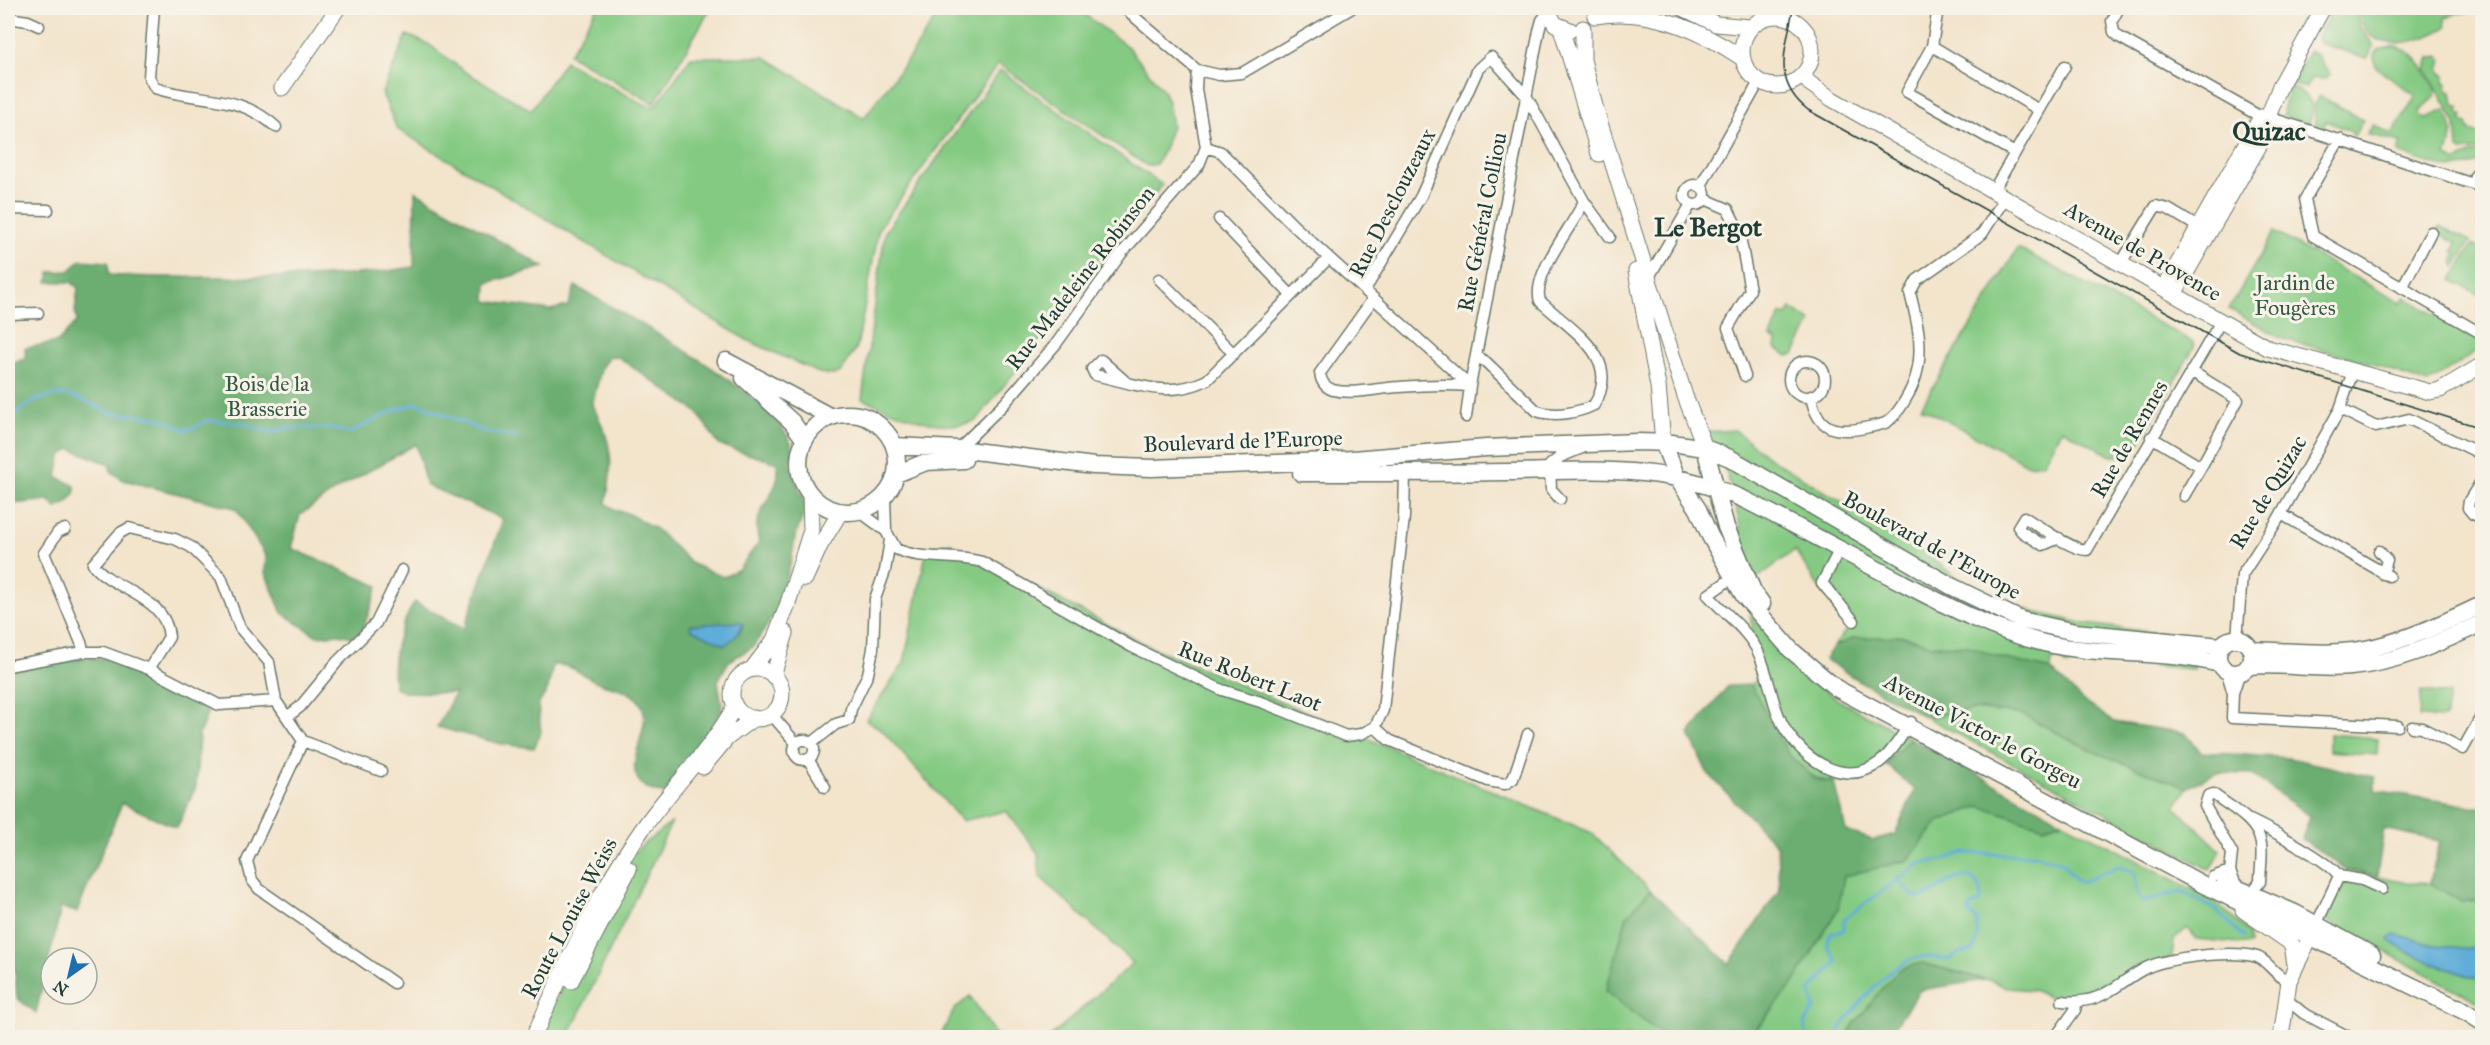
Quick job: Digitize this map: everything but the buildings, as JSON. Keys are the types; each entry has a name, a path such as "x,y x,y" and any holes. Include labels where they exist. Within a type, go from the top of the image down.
{"main road":[{"path":"1683,8 1716,24 1750,27"},
{"path":"2169,291 2198,227 2271,125 2264,117 2323,8"},
{"path":"282,88 333,9"},
{"path":"1553,18 1572,31 1583,28 1596,12 1628,12 1664,19 1742,58"},
{"path":"1778,12 1801,25 1811,44 1812,55 1803,75 1791,84 1779,87 1759,82 1751,76 1742,58 1742,42 1750,27 1778,12"},
{"path":"1553,18 1641,283 1658,386 1663,442"},
{"path":"1583,28 1583,60 1685,396 1706,448"},
{"name":"Avenue de Provence","path":"1803,75 1809,83 1832,99 1999,199 2121,263 2268,348 2430,392 2440,390 2482,365"},
{"path":"2169,291 2244,160"},
{"path":"805,440 792,422 726,361 831,417"},
{"path":"752,669 763,670 773,676 781,692 779,704 771,714 754,718 743,714 735,706 732,696 735,681 752,669 774,640 811,530 810,494 799,468 800,453 805,440 811,430 831,417 846,414 861,416 875,422 886,433 894,446 896,474 885,495 876,503 859,511 841,511 819,502 810,494"},
{"name":"Boulevard de l'Europe","path":"894,446 958,449 1094,466 1152,468 1328,461 1486,448 1593,444 1663,442 1706,448 1730,458 1811,502 1951,586 2021,620 2075,632 2229,643"},
{"name":"Avenue Victor le Gorgeu","path":"1663,442 1677,478 1698,509 1732,578 1771,630 1812,670 1836,688 1910,723 2213,877 2292,944 2295,965"},
{"name":"Avenue Victor le Gorgeu","path":"1706,448 1718,488 1726,527 1754,591 1777,624 1796,644 1842,680 1910,723 2232,893 2314,929 2482,1022"},
{"name":"Boulevard de l'Europe","path":"896,474 926,462 954,459 1099,475 1549,472 1613,469 1677,478 1718,488 1948,606 1996,627 2043,643 2087,651 2190,658 2237,664 2350,667 2378,663 2438,644 2482,623"},
{"path":"773,676 806,575 841,511"},
{"name":"Boulevard de l'Europe","path":"2237,664 2374,648 2431,629 2482,605"},
{"path":"2245,642 2237,664 2218,655 2229,643 2245,642"},
{"name":"Route Louise Weiss","path":"533,1038 582,931 617,869 647,823 735,706"},
{"name":"Route Louise Weiss","path":"544,1038 592,934 648,838 685,788 727,738 754,718"},
{"path":"2281,1038 2289,981 2314,929"}],"street":[{"path":"154,8 149,77 155,88 170,93 234,102 261,114 276,127"},
{"path":"1124,8 1197,70 1220,75 1242,73 1352,8"},
{"path":"2119,8 2112,21 2114,32 2120,37 2264,117 2340,139 2478,185"},
{"path":"1933,9 1932,46 1907,92 2015,153"},
{"path":"8,18 28,21 39,26"},
{"name":"Rue Général Colliou","path":"1466,417 1470,386 1542,20 1553,18"},
{"path":"1932,46 2039,110"},
{"name":"Rue Desclouzeaux","path":"1470,386 1365,290 1421,196 1478,69 1491,57 1527,97"},
{"path":"1810,396 1816,416 1822,423 1844,433 1886,423 1902,404 1916,376 1921,335 1911,293 1917,280 1982,234 1999,199 2015,153 2065,66"},
{"path":"1197,70 1196,89 1206,147 1221,152 1329,258 1365,290"},
{"path":"1700,187 1759,82"},
{"path":"1527,97 1584,201 1610,237"},
{"path":"2340,139 2305,199 2313,236 2482,334"},
{"name":"Rue Madeleine Robinson","path":"958,449 979,431 1056,344 1121,254 1199,165 1206,147"},
{"path":"2478,185 2475,176 2482,168"},
{"path":"1690,204 1686,192 1692,186 1700,187 1705,194 1705,199"},
{"path":"1690,204 1699,205 1705,199"},
{"path":"1705,199 1728,209 1739,231 1750,290 1728,328 1744,376"},
{"path":"1476,356 1486,362 1538,411 1547,414 1582,411 1594,405 1604,382 1604,368 1598,356 1540,301 1539,295 1545,268 1576,219 1584,201"},
{"path":"1649,277 1690,204"},
{"path":"2121,263 2156,206 2168,209 2198,227"},
{"path":"8,209 48,210"},
{"path":"1219,219 1291,295"},
{"path":"2402,288 2431,232"},
{"path":"1126,382 1170,391 1190,388 1207,380 1329,258"},
{"path":"1159,279 1234,354"},
{"path":"1373,299 1320,373 1321,380 1326,387 1334,390 1355,391 1401,386 1470,386"},
{"path":"8,314 38,313"},
{"name":"Rue de Rennes","path":"2059,538 2087,550 2151,437 2221,321"},
{"path":"2184,496 2238,400 2191,371"},
{"name":"Rue de Quizac","path":"2229,643 2241,577 2281,514 2340,409 2353,371"},
{"path":"2340,409 2376,428 2409,419 2477,452 2482,459"},
{"path":"979,431 983,452"},
{"path":"2151,437 2201,466"},
{"name":"Boulevard de l'Europe","path":"1549,472 1553,461 1593,444"},
{"path":"1549,472 1551,489 1560,499"},
{"path":"1405,473 1404,517 1389,662 1383,710 1375,728 1389,740 1488,781 1505,784 1513,779 1528,734"},
{"path":"2482,480 2469,501 2468,508 2473,514 2482,518"},
{"path":"812,743 836,724 849,720 851,709 868,674 873,649 875,599 885,571 888,535 885,495"},
{"name":"Rue Robert Laot","path":"859,511 888,535 896,549 906,553 968,558 982,562 1132,647 1222,690 1264,703 1346,736 1361,734 1375,728"},
{"path":"2281,514 2386,575 2387,560 2379,551"},
{"path":"149,669 169,637 164,616 135,591 101,574 93,564 120,533 129,528 175,539 191,547 221,577 240,628 269,662 276,701 303,741 381,771"},
{"path":"65,529 58,532 44,553 83,652"},
{"path":"1840,549 1822,583 1854,621"},
{"path":"287,717 300,707 337,662 376,623 402,570"},
{"path":"1732,578 1708,596 1759,653 1787,731 1811,758 1827,770 1845,773 1861,770 1878,763 1891,751 1910,723"},
{"path":"8,666 83,652 103,652 149,669 219,705 276,701"},
{"path":"2237,664 2232,718 2398,726"},
{"path":"771,714 796,743"},
{"path":"2412,727 2422,728 2463,749 2482,715"},
{"path":"806,740 812,743 814,750 808,759 802,760 796,757 793,750 796,743 806,740"},
{"path":"303,741 247,861 252,880 259,889 394,983"},
{"path":"808,759 825,787"},
{"path":"2232,893 2230,871 2232,853 2205,807 2206,800 2213,794 2247,819 2284,836 2298,848 2334,868 2339,876 2362,880 2382,889"},
{"path":"2247,819 2257,831 2261,844 2260,882 2256,888"},
{"path":"2213,877 2230,871"},
{"path":"2314,929 2339,876"},
{"path":"2062,1001 2077,1002 2112,992 2153,965 2206,955 2255,957 2267,964 2279,978 2289,981"},
{"path":"2286,999 2303,1013 2351,1038"},
{"path":"2055,1038 2077,1002"}],"green space":[{"path":"597,8 711,8 654,104 569,54"},
{"path":"942,8 1076,8 1128,47 1163,90 1168,102 1172,126 1156,164 1147,166 998,64 879,228 857,347 841,372 833,375 819,373 747,340 397,129 382,93 407,35 428,44 467,73 531,110 565,61 643,104 655,107 691,57 765,57 864,118 914,51"},
{"path":"2334,8 2356,8 2360,27 2374,46 2367,58 2319,43 2317,37"},
{"path":"2360,8 2472,8 2469,12 2457,13 2445,18 2446,27 2434,33 2420,39 2393,43 2380,41 2370,35 2363,24"},
{"path":"2396,46 2415,58 2436,91 2434,98 2421,110 2420,116 2427,118 2445,110 2449,118 2453,133 2446,156 2457,162 2472,153 2482,152 2482,159 2462,168 2430,164 2398,153 2401,142 2367,134 2373,125 2392,134 2416,96 2375,66 2374,56 2378,50"},
{"path":"2309,51 2317,55 2330,74 2326,79 2312,78 2306,88 2291,84"},
{"path":"2439,56 2442,59 2439,71 2445,76 2444,82 2448,84 2447,90 2452,92 2454,105 2459,107 2458,113 2463,115 2462,122 2467,124 2470,131 2482,135 2482,149 2462,151 2458,148 2456,124 2426,69 2430,58"},
{"path":"1000,70 1162,185 977,420 963,424 934,424 862,399 885,232"},
{"path":"2290,87 2306,96 2312,104 2312,115 2309,122 2305,124 2283,115 2284,103"},
{"path":"2320,96 2363,120 2354,136 2349,130 2326,121 2323,129 2315,126 2315,105"},
{"name":"Bois de la Brasserie","path":"415,191 544,267 487,283 486,301 550,310 568,306 575,286 661,336 728,379 757,402 779,424 792,445 791,467 807,506 795,537 791,562 776,612 753,647 729,661 718,681 722,704 720,715 665,793 647,788 638,779 635,769 635,758 644,721 643,709 637,699 628,692 595,681 570,668 553,665 548,689 538,705 541,732 534,748 501,744 437,727 455,693 403,692 394,686 397,642 404,622 415,602 464,629 503,519 426,485 416,444 336,490 300,515 291,548 378,586 362,632 352,637 339,634 317,636 282,613 265,572 266,556 237,510 231,507 123,480 111,471 109,464 71,449 61,456 57,477 75,486 75,494 67,503 56,508 49,500 13,504 8,508 8,363 26,359 25,348 58,342 77,321 75,311 78,288 71,282 48,282 50,272 69,271 81,260 108,262 109,275 151,277 317,276 414,267","holes":["610,356 618,357 697,412 719,445 777,463 775,487 757,524 759,542 739,569 724,577 692,564 656,529 625,512 617,511 606,503 611,464 610,452 604,430 592,405 602,366","691,624 708,626 743,624 742,628 737,635 719,642"]},
{"path":"2440,226 2470,241 2455,267 2453,261 2456,254 2453,251 2457,243 2440,234 2434,245 2430,243"},
{"name":"Jardin de Fougères","path":"2274,232 2401,303 2405,297 2482,343 2481,348 2427,384 2374,364 2281,338 2229,309"},
{"path":"2472,245 2482,250 2482,296 2452,280"},
{"path":"2018,248 2192,341 2195,345 2132,456 2111,456 2062,429 2043,463 2029,465 1921,407"},
{"path":"1791,308 1811,322 1794,355 1788,356 1775,348 1777,341 1770,337 1781,314 1787,316"},
{"path":"1735,430 1768,457 1918,548 1971,588 2034,612 2086,624 2198,638 2194,669 2071,659 2070,665 2065,665 2060,659 2052,660 2051,670 1998,657 1968,646 1932,645 1903,636 1855,638 1834,646 1851,624 1820,589 1795,550 1756,579 1739,533 1740,524 1724,464 1706,432"},
{"path":"950,543 1149,646 1592,833 1650,890 1627,916 1606,991 1664,1037 1050,1037 1133,963 1040,877 1038,853 1006,811 962,821 881,729 866,720 904,663 927,548"},
{"path":"1750,615 1809,678 1840,701 1910,738 1885,764 1859,778 1834,782 1809,774 1798,766 1778,738 1751,685 1761,676"},
{"path":"1903,636 1932,645 1968,646 1998,657 2051,670 2082,700 2114,722 2185,733 2201,752 2289,758 2375,777 2375,790 2482,808 2482,900 2461,902 2430,883 2440,841 2384,829 2377,876 2347,870 2302,839 2310,816 2251,774 2215,773 2187,788 2090,750 2024,715 1976,709 1926,717 1856,679 1825,659 1834,646 1855,638"},
{"path":"83,658 108,659 202,705 208,712 199,734 196,786 177,828 122,803 77,912 61,908 52,946 39,946 39,1000 36,1013 17,998 14,961 8,959 8,670"},
{"path":"1751,685 1788,754 1815,779 1834,783 1846,831 1873,840 1895,834 1915,790 1886,764 1910,738 2062,821 2044,827 1980,806 1939,821 1908,860 1844,876 1838,909 1792,986 1749,1037 1664,1037 1606,991 1627,916 1650,890 1729,964 1779,890 1777,846 1707,772 1689,734 1728,686"},
{"path":"2421,691 2449,694 2445,718 2419,717"},
{"path":"1976,709 2024,715 2090,750 2187,788 2175,807 2220,850 2210,870 1926,717"},
{"path":"2329,734 2378,738 2377,755 2329,751"},
{"path":"1980,806 2044,827 2062,821 2215,901 2249,933 2250,944 2196,939 2187,928 2174,940 2172,956 2112,988 2065,999 2050,998 2033,990 2007,988 1993,981 1922,963 1899,970 1874,1003 1855,1022 1846,1037 1749,1038 1779,1002 1838,909 1844,876 1908,860 1939,821"},
{"path":"2482,808 2482,1004 2324,919 2347,870 2399,881 2430,883 2440,841 2384,829"},
{"path":"672,822 568,1037 537,1038 631,854"},
{"path":"1922,963 1985,980 1920,990 1887,1037 1846,1037 1880,991 1899,970"},
{"path":"970,996 997,1037 940,1037 954,1010"}],"water":[{"path":"740,622 743,624 736,636 725,645 691,629 690,625"},
{"path":"2395,934 2434,945 2482,950 2482,980 2448,969 2406,951 2389,940"}],"waterway":[{"path":"8,425 20,411 35,401 61,395 77,398 112,413 160,418 184,430 196,427 208,420 244,424 271,432 288,428 331,428 350,433 392,411 417,403 486,432 518,437"},
{"path":"1807,1038 1804,1024 1815,1008 1810,991 1837,961 1828,944 1831,933 1844,930 1844,919 1919,864 1963,853 2039,855 2063,863 2077,881 2081,882 2118,866 2135,873 2137,893 2142,902 2182,891 2214,909 2244,937"},
{"path":"1835,1038 1866,997 1895,968 1914,959 1926,957 1949,960 1958,954 1974,950 1977,920 1968,912 1971,906 1980,902 1981,891 1971,877 1959,877 1924,897 1916,897 1898,878"}],"tram line":[{"path":"1793,8 1785,50 1785,75 1796,99 1808,110 2240,353 2482,428"}],"district":[{"name":"Quizac","path":"2269,131"},
{"name":"Le Bergot","path":"1708,227"}]}
